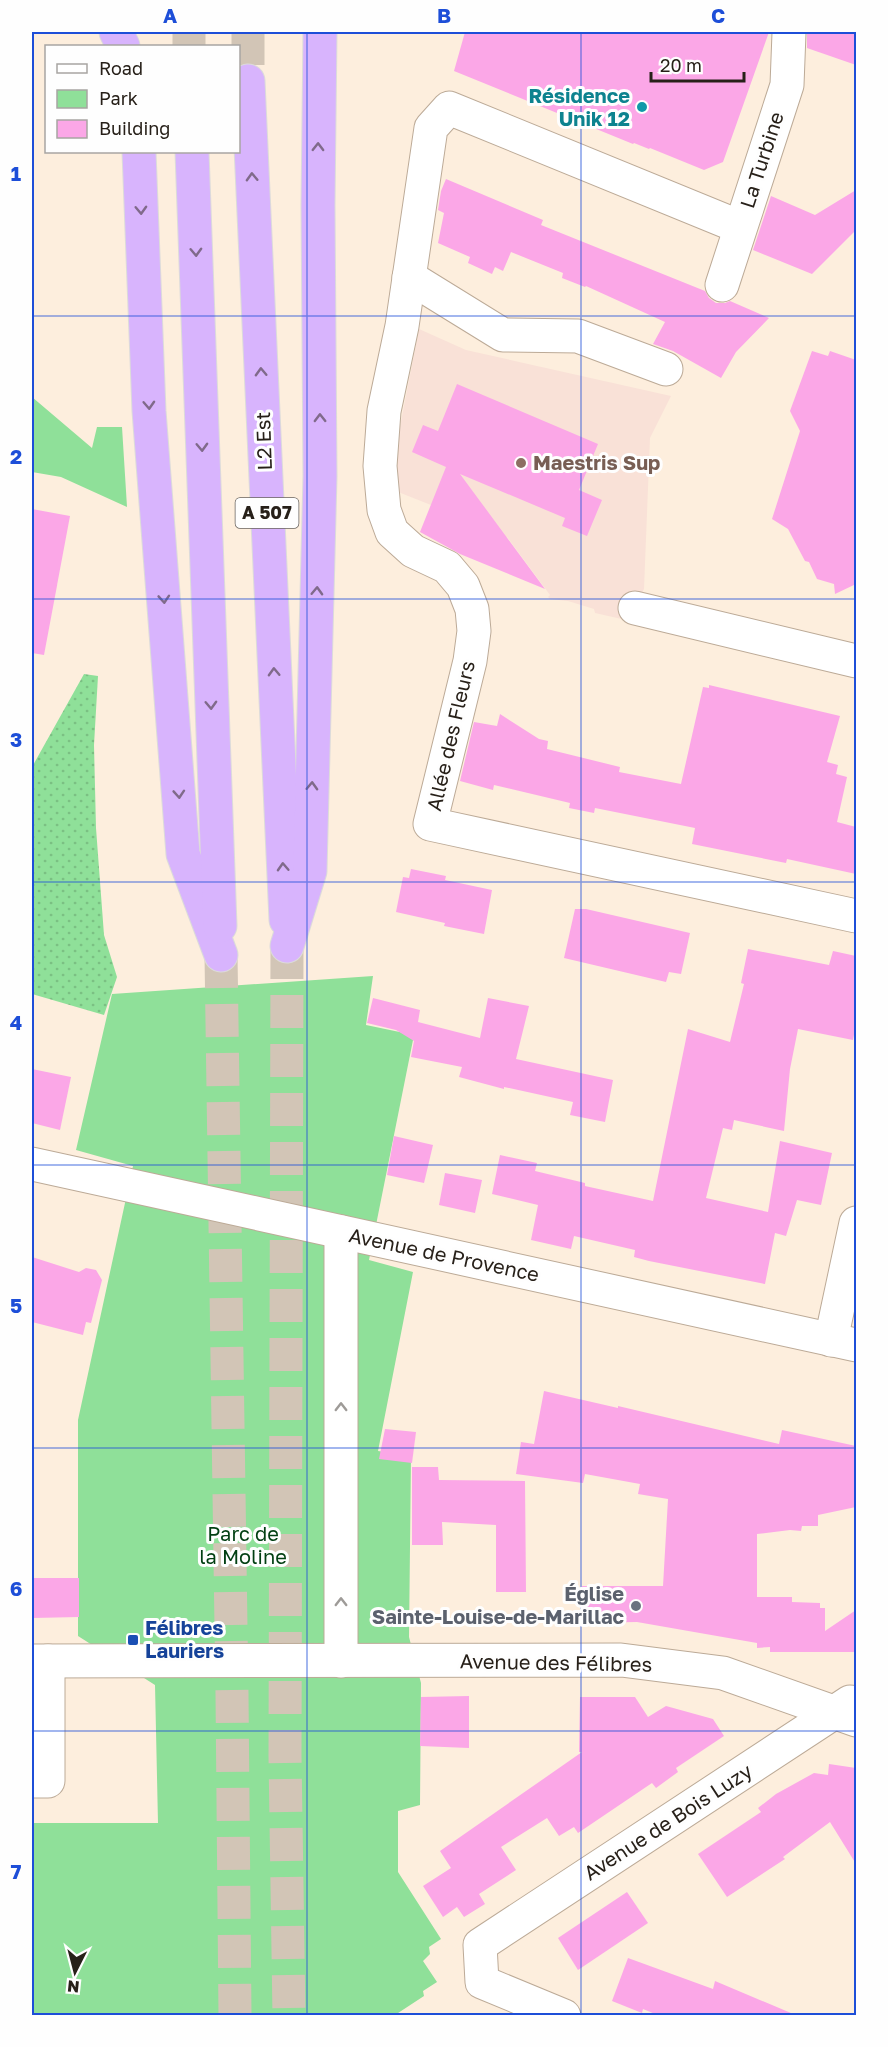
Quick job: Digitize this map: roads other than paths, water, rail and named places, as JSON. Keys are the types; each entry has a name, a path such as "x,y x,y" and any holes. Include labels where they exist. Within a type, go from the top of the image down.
{"highway":[{"name":"L2 Est","path":"248,81 287,946 309,871 310,859 320,476 318,205 320,32"},
{"path":"139,153 149,411 183,854 221,955 192,153"}],"street":[{"path":"751,120 789,32"},
{"name":"La Turbine","path":"722,285 787,85 789,32"},
{"name":"Allée des Fleurs","path":"740,228 449,108 431,128 402,326 384,411 380,466 384,510 392,532 413,551 447,567 463,586 472,609 474,631 470,661 430,824 856,916"},
{"path":"409,278 503,335 579,336 666,369"},
{"path":"635,608 856,661"},
{"name":"Avenue de Provence","path":"32,1164 844,1343"},
{"path":"844,1343 856,1223"},
{"path":"341,1661 342,1232"},
{"name":"Avenue des Félibres","path":"40,1661 621,1660 723,1672 850,1710"},
{"path":"32,1781 48,1781 40,1661"},
{"name":"Avenue de Bois Luzy","path":"564,2016 482,1982 480,1945 850,1710"}],"tunnel":[{"path":"189,32 189,45"},
{"path":"248,32 248,81"},
{"path":"287,946 285,1756 289,2016"},
{"path":"221,955 235,2016"}],"place":[{"name":"Résidence Unik 12","path":"642,107"},
{"name":"Maestris Sup","path":"521,463"},
{"name":"Église Sainte-Louise-de-Marillac","path":"636,1606"},
{"name":"Félibres Lauriers","path":"133,1640"}],"park label":[{"name":"Parc de la Moline","path":"243,1546"}]}
